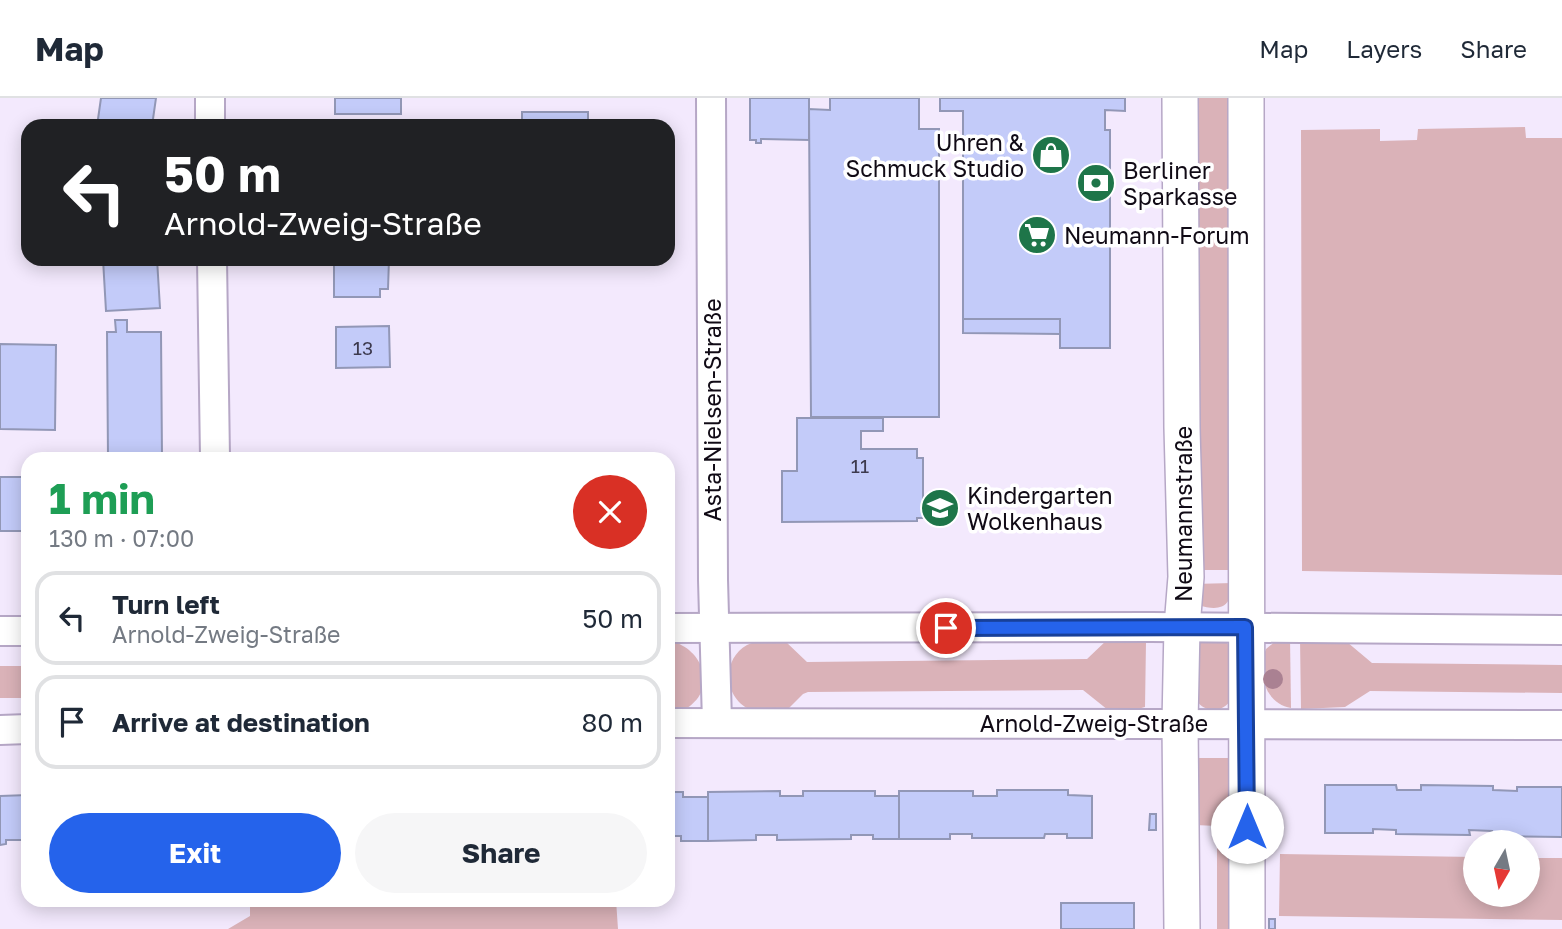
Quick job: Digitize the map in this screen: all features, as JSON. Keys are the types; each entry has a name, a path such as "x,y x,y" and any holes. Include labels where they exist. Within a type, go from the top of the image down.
{"street":[{"path":"210,98 211,119"},
{"name":"Asta-Nielsen-Straße","path":"710,98 717,722"},
{"name":"Neumannstraße","path":"1180,98 1182,428 1186,577 1180,723 1182,929"},
{"path":"1246,98 1247,929"},
{"path":"212,266 215,452"},
{"path":"675,628 1245,627 1562,630"},
{"path":"0,631 21,631"},
{"name":"Arnold-Zweig-Straße","path":"675,723 1562,725"},
{"path":"0,730 21,729"}],"shaded area":[{"path":"1192,98 1233,98 1234,570 1193,570"},
{"path":"1525,127 1526,138 1562,138 1562,575 1302,571 1301,130 1380,129 1380,141 1417,140 1418,129"},
{"path":"1233,583 1230,598 1223,606 1213,608 1198,605 1193,584"},
{"path":"1290,638 1291,708 1274,700 1269,693 1262,667 1266,649 1277,640"},
{"path":"1300,638 1347,642 1372,663 1562,665 1562,693 1370,691 1345,707 1301,709"},
{"path":"1108,639 1136,639 1146,642 1145,707 1134,710 1108,710 1083,690 808,692 787,710 762,712 744,706 736,699 729,680 732,660 738,652 747,645 761,641 785,641 807,662 1087,659"},
{"path":"1223,639 1231,647 1232,699 1224,707 1209,710 1196,700 1198,644 1202,641"},
{"path":"675,643 697,658 704,678 698,697 690,706 675,712"},
{"path":"0,666 21,666 21,698 0,698"},
{"path":"1194,758 1234,758 1233,929 1217,929 1217,826 1195,825"},
{"path":"1280,854 1463,857 1463,907 1540,907 1540,858 1562,858 1562,920 1279,916"},
{"path":"250,907 616,907 618,929 228,929 250,916"}],"building":[{"path":"101,98 156,98 153,119 98,119"},
{"path":"335,98 401,98 401,114 335,114"},
{"path":"750,98 809,98 809,140 761,139 761,143 756,143 756,140 750,140"},
{"path":"830,98 919,98 919,129 939,129 939,417 811,417 809,109 830,110"},
{"name":"Neumann-Forum","path":"940,98 1125,98 1125,111 1105,110 1105,130 1110,130 1110,348 1060,348 1060,319 963,319 963,111 940,111"},
{"path":"522,112 588,112 588,119 522,119"},
{"path":"103,266 157,266 160,308 106,311"},
{"path":"334,266 389,266 388,289 380,289 380,297 334,297"},
{"path":"963,319 1060,319 1060,334 963,333"},
{"path":"115,320 127,320 127,332 161,332 162,452 108,452 107,332 116,332"},
{"path":"389,326 390,367 336,368 336,327"},
{"path":"0,344 56,345 55,430 0,429"},
{"path":"797,418 883,418 883,431 861,431 861,449 917,449 917,458 923,458 923,518 917,518 917,521 782,522 782,471 797,471"},
{"path":"0,477 21,477 21,531 0,531"},
{"path":"1325,785 1396,785 1397,790 1421,790 1421,785 1493,786 1493,790 1517,791 1517,787 1562,787 1562,837 1540,837 1540,830 1463,830 1463,835 1396,834 1396,830 1373,829 1373,833 1325,833"},
{"path":"997,790 1068,790 1068,795 1092,796 1092,838 1067,838 1067,834 1045,834 1044,838 972,838 972,834 950,834 950,839 899,839 899,791 973,791 973,796 997,796"},
{"path":"780,791 780,796 803,796 803,791 875,791 875,796 899,796 899,839 873,839 873,835 851,835 851,839 777,840 777,835 756,835 756,840 708,841 708,792"},
{"path":"675,792 683,792 683,797 708,797 708,841 681,841 681,836 675,836"},
{"path":"21,795 21,840 6,840 6,844 0,845 0,796"},
{"path":"1150,814 1156,814 1156,830 1149,830"},
{"path":"1061,903 1134,903 1134,929 1061,929"},
{"path":"1269,919 1275,919 1275,929 1269,929"}],"place":[{"name":"Uhren & Schmuck Studio","path":"1051,155"},
{"name":"Berliner Sparkasse","path":"1096,183"},
{"name":"Neumann-Forum","path":"1037,235"},
{"name":"Kindergarten Wolkenhaus","path":"940,508"}],"route":[{"path":"946,628 1245,627 1247,827"}]}
